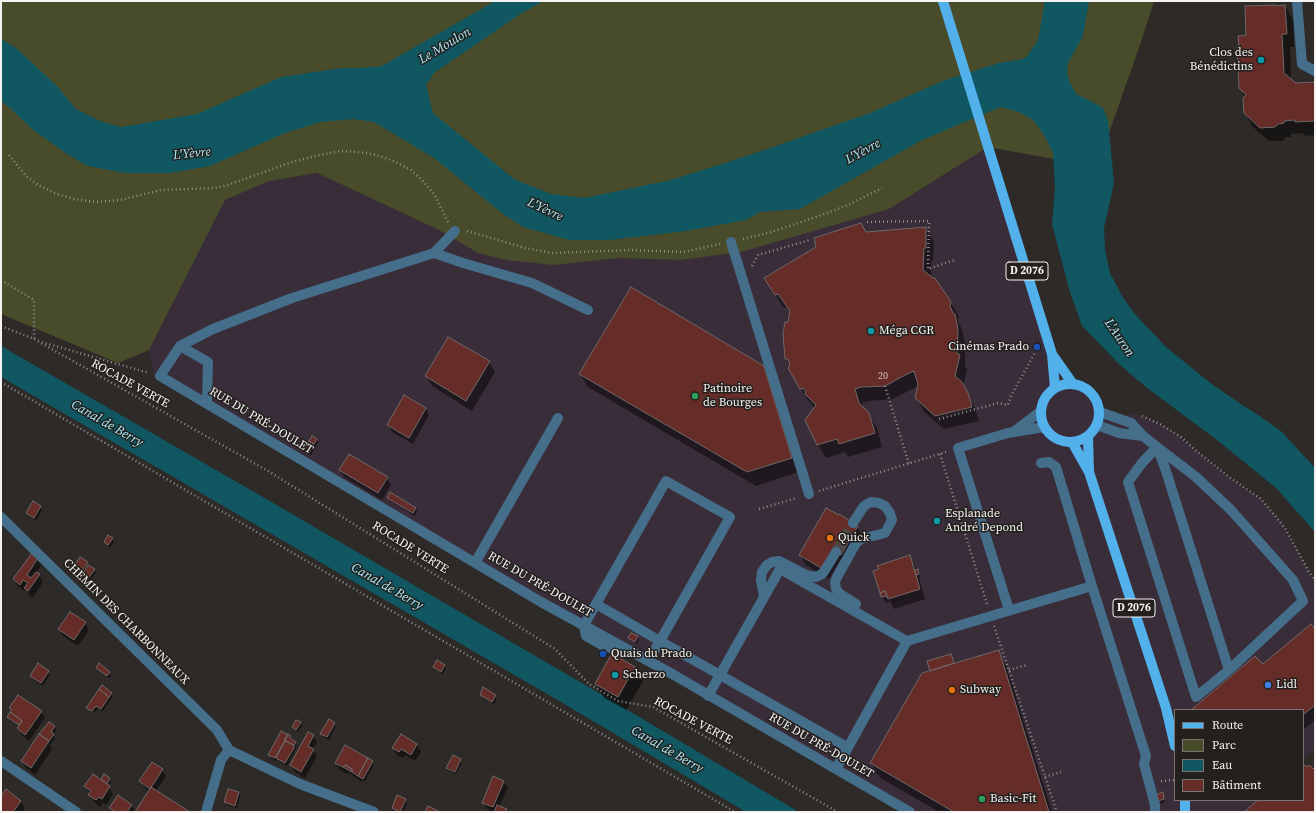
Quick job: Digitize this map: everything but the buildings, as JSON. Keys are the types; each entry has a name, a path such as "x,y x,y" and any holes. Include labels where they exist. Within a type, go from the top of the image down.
{"main road":[{"name":"D 2076","path":"943,1 1048,340 1052,354 1055,388"},
{"name":"D 2076","path":"1052,354 1073,384"},
{"path":"1064,384 1073,384 1080,385 1090,392 1098,402 1100,412 1097,425 1088,436 1081,441 1072,442 1059,440 1048,432 1044,426 1041,411 1043,402 1048,394 1055,388 1064,384"},
{"name":"D 2076","path":"1088,436 1089,472"},
{"name":"D 2076","path":"1072,442 1089,472 1166,708 1174,742"},
{"path":"1185,801 1185,812"}],"street":[{"path":"1297,1 1302,64 1315,72"},
{"path":"160,376 180,346 212,329 292,298 434,253 455,231"},
{"path":"732,242 809,494"},
{"path":"434,253 532,283 588,310"},
{"path":"180,346 208,362 207,403"},
{"name":"RUE DU PRÉ-DOULET","path":"160,376 541,602 584,625 910,812"},
{"path":"1013,432 1041,411"},
{"path":"1100,412 1131,423 1157,448 1196,477 1231,510 1293,580 1303,601 1229,670 1196,696 1128,482 1142,463 1157,448"},
{"path":"475,563 558,418"},
{"path":"1097,425 1119,433 1143,436"},
{"path":"1009,610 958,448 1013,432 1044,426"},
{"path":"1157,448 1229,670"},
{"path":"1041,463 1049,462 1056,467 1146,756 1144,764 1155,805 1155,812"},
{"path":"584,625 666,481 730,517 648,662"},
{"path":"853,523 864,506 871,502 885,506 890,513 892,520 885,533 861,539 856,543 835,582 836,589 840,594 862,608 875,623"},
{"name":"CHEMIN DES CHARBONNEAUX","path":"1,517 217,730 229,750"},
{"path":"764,596 761,580 762,572 767,565 772,562 779,561 806,575 816,577 822,574 836,552"},
{"path":"708,696 780,569 908,641"},
{"path":"836,769 908,641 1092,586"},
{"path":"596,604 848,747"},
{"path":"206,812 221,760 229,750 300,784 374,812"},
{"path":"1,761 76,812"}],"path":[{"path":"9,154 26,176 38,185 54,193 74,200 96,202 120,200 161,190 214,188 228,185 289,163 341,150 376,154 394,161 416,175 434,194 446,220 455,231 467,231 525,248 552,253 631,250 684,252 772,232 848,205 882,188"},
{"path":"867,222 929,221 928,269 955,260"},
{"path":"743,281 758,255 810,240"},
{"path":"1,280 34,300 34,340"},
{"path":"1,326 34,340 160,376"},
{"name":"ROCADE VERTE","path":"34,340 268,471 555,649 590,684 618,701 653,707 838,812"},
{"path":"939,419 998,403 1008,405 1011,396 1041,342 1048,340"},
{"path":"1,382 735,812"},
{"path":"885,386 909,464"},
{"path":"1124,420 1127,414 1139,415 1160,424 1181,437 1214,465 1262,499 1285,528 1315,580"},
{"path":"759,509 958,448"},
{"path":"940,454 990,616 1057,812"},
{"path":"1009,670 1027,665"},
{"path":"1045,777 1061,772"}],"shaded area":[{"path":"988,147 1052,354 1073,384 1080,385 1090,391 1095,396 1099,407 1124,420 1127,414 1139,415 1160,424 1181,437 1229,477 1261,499 1285,528 1315,580 1315,748 1304,759 1304,709 1174,709 1174,801 1257,801 1244,812 909,812 154,378 149,350 225,200 269,181 317,173 439,230 478,253 680,260 889,209"}],"green space":[{"path":"1,1 1154,1 1097,167 988,147 889,209 741,252 680,260 618,258 553,265 507,260 478,253 439,230 317,173 269,181 225,200 149,350 118,363 1,314"}],"water":[{"path":"495,1 543,1 519,15 434,73 426,85 433,113 514,179 551,194 584,198 671,180 750,155 870,113 945,80 999,63 1023,59 1027,56 1038,40 1045,1 1089,1 1083,36 1068,63 1067,73 1075,92 1103,108 1108,120 1114,183 1104,228 1105,250 1110,273 1122,296 1134,313 1165,346 1209,382 1282,432 1315,468 1315,532 1276,488 1217,440 1147,388 1120,365 1082,326 1069,289 1052,224 1055,188 1053,153 1044,135 1033,120 1019,112 1001,107 920,141 800,209 760,212 746,220 686,231 610,240 569,240 523,227 503,214 434,158 374,122 353,119 321,122 285,133 210,166 170,173 125,173 88,166 67,154 32,129 1,101 1,39 16,48 57,86 76,109 100,121 121,127 197,114 281,77 342,68 382,66"},
{"name":"Canal de Berry","path":"1,346 604,696 799,812 746,812 561,702 1,377"}],"tunnel":[{"path":"836,552 853,523"}],"place":[{"name":"Clos des Bénédictins","path":"1261,60"},
{"name":"Méga CGR","path":"871,331"},
{"name":"Cinémas Prado","path":"1037,347"},
{"name":"Patinoire de Bourges","path":"695,396"},
{"name":"Esplanade André Depond","path":"937,521"},
{"name":"Quick","path":"830,538"},
{"name":"Quais du Prado","path":"603,654"},
{"name":"Scherzo","path":"615,675"},
{"name":"Lidl","path":"1268,685"},
{"name":"Subway","path":"952,690"},
{"name":"Basic-Fit","path":"982,799"}],"water label":[{"name":"Le Moulon","path":"445,46"},
{"name":"L'Yèvre","path":"863,152"},
{"name":"L'Yèvre","path":"192,154"},
{"name":"L'Yèvre","path":"545,210"},
{"name":"L'Auron","path":"1119,338"}]}
